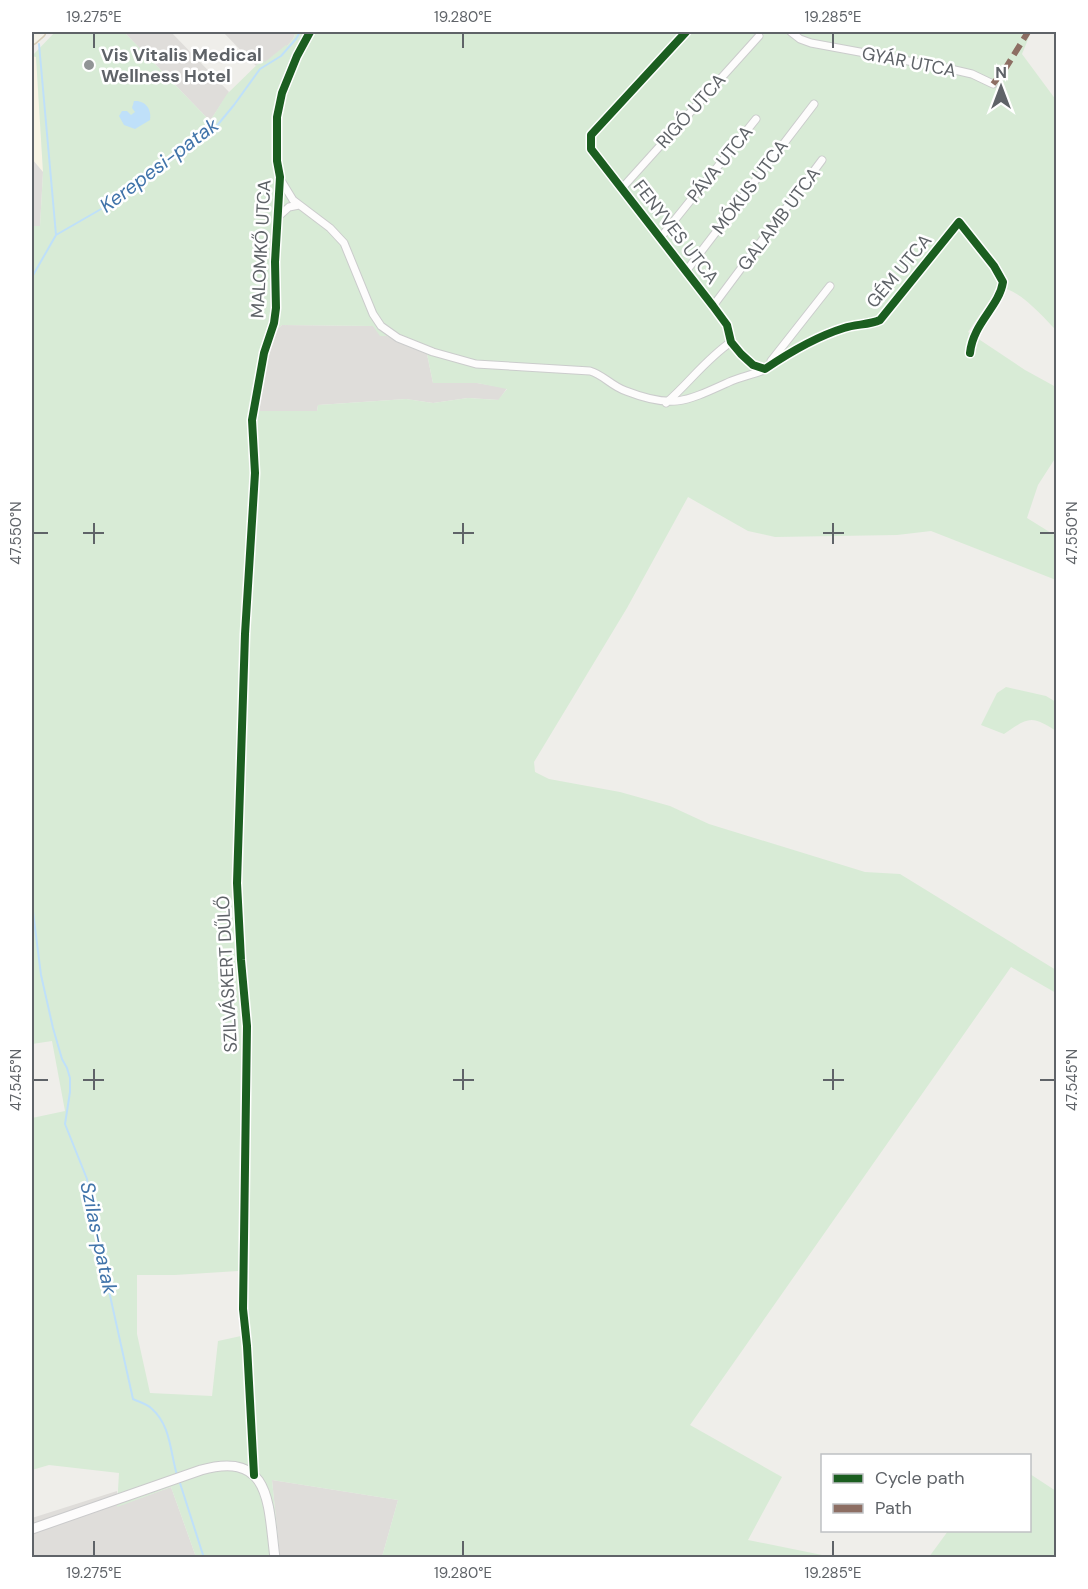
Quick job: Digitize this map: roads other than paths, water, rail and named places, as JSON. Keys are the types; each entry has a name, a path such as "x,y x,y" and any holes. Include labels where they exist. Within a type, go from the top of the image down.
{"main road":[{"path":"32,39 40,32"},
{"path":"32,1529 184,1476 228,1464 244,1468 261,1483 266,1497 275,1557"}],"street":[{"name":"MALOMKŐ UTCA","path":"255,473 252,420 264,353 275,316 275,262 280,177 276,137 277,117 282,93 297,56 310,32"},
{"name":"FENYVES UTCA","path":"686,32 591,135 589,144 713,306 727,326 731,342"},
{"name":"GYÁR UTCA","path":"791,32 811,43 946,68 972,74 993,84"},
{"name":"RIGÓ UTCA","path":"623,187 759,36"},
{"name":"MÓKUS UTCA","path":"687,270 813,104"},
{"name":"PÁVA UTCA","path":"661,237 756,119"},
{"name":"GALAMB UTCA","path":"713,306 822,160"},
{"path":"280,177 287,193 330,228 344,243 373,314 381,326 406,343 476,364 590,371 598,373 611,385 625,391 666,403 688,400 765,369 830,286"},
{"path":"278,218 284,209 292,205 299,205"},
{"name":"GÉM UTCA","path":"765,369 804,344 827,334 880,320 959,222 994,266 1003,282 999,294 976,330 970,352"},
{"path":"666,403 684,388 712,357 731,342 753,365 765,369"},
{"name":"SZILVÁSKERT DŰLŐ","path":"254,1475 243,1309 246,1026 237,884 244,634 255,473"}],"water":[{"path":"134,101 145,104 150,116 150,120 135,129 124,125 119,116 122,111 127,111 131,115 135,112 132,108"}],"waterway":[{"name":"Kerepesi-patak","path":"56,235 115,201 215,128 260,69 281,56 300,32"},
{"name":"Szilas-patak","path":"32,277 56,235 39,44"},
{"name":"Szilas-patak","path":"32,904 41,975 53,1028 70,1078 65,1124 87,1179 89,1201 133,1399 149,1407 163,1422 177,1475"},
{"name":"Szilas-patak","path":"179,1480 204,1558"}],"place":[{"name":"Vis Vitalis Medical Wellness Hotel","path":"89,65"}]}
